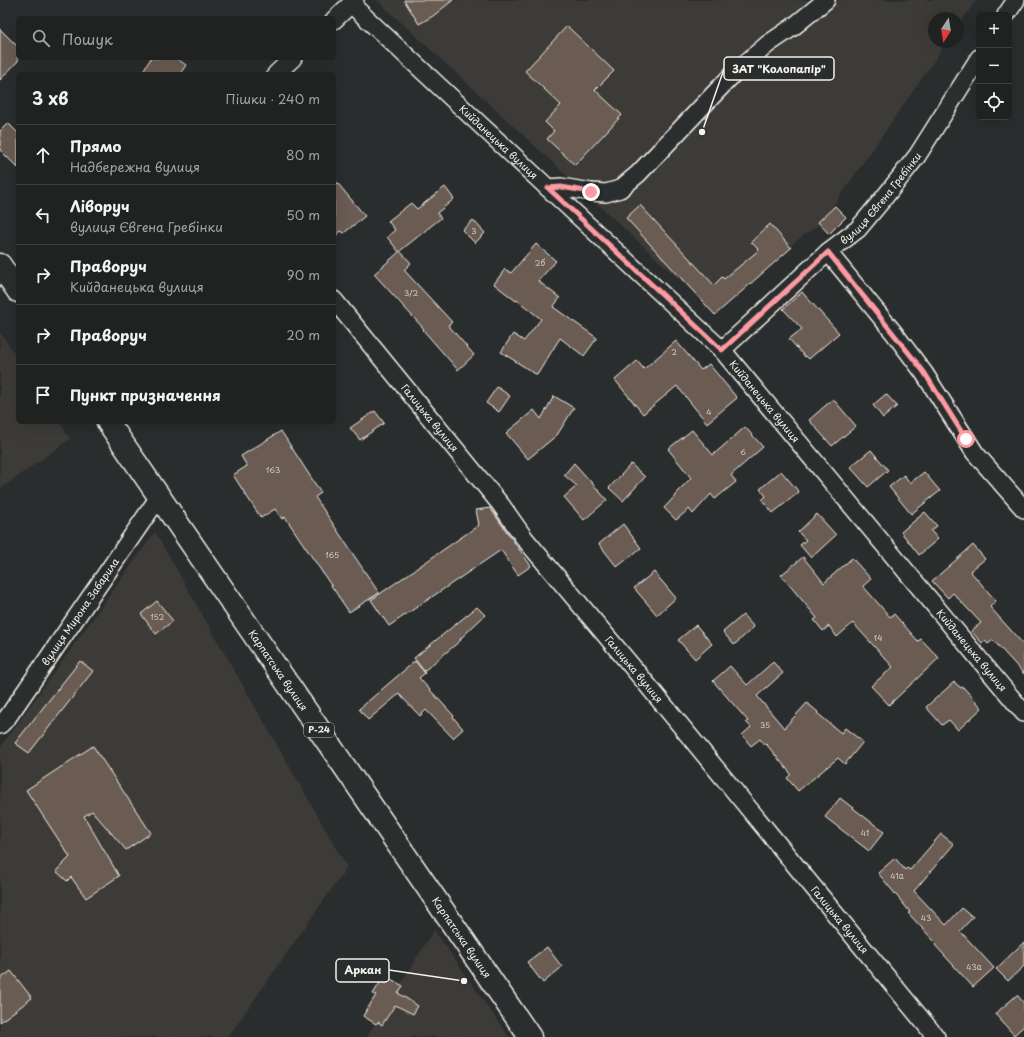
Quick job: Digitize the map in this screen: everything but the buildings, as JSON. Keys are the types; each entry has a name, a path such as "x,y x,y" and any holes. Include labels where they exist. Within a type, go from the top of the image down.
{"main road":[{"path":"0,265 16,288"},
{"name":"Карпатська вулиця","path":"109,424 530,1037"}],"street":[{"path":"548,188 561,187 606,193 620,189 638,174 734,73 768,44 793,27 826,0"},
{"path":"1008,12 1016,0"},
{"path":"336,18 353,2"},
{"name":"Кийданецька вулиця","path":"353,2 548,188 722,350 1024,713"},
{"path":"278,72 291,60"},
{"name":"вулиця Євгена Гребінки","path":"722,350 828,252 858,229 917,156 976,63"},
{"path":"828,252 924,372 975,453 1024,509"},
{"name":"Галицька вулиця","path":"336,302 501,505 525,539 650,688 936,1037"},
{"name":"вулиця Мирона Забарила","path":"0,725 7,718 159,498"}],"shaded area":[{"path":"377,0 976,0 964,17 964,12 928,12 928,48 943,48 822,222 708,306"},
{"path":"0,332 16,356 16,424 60,424 70,439 0,489"},
{"path":"155,532 347,867 228,1037 0,1037 0,748"},
{"path":"434,930 509,1037 367,1037"}],"place":[{"name":"ЗАТ \"Колопапір\"","path":"702,132"},
{"name":"Аркан","path":"464,981"}],"route":[{"path":"591,192 561,187 548,188 722,350 828,252 924,372 966,439"}]}
